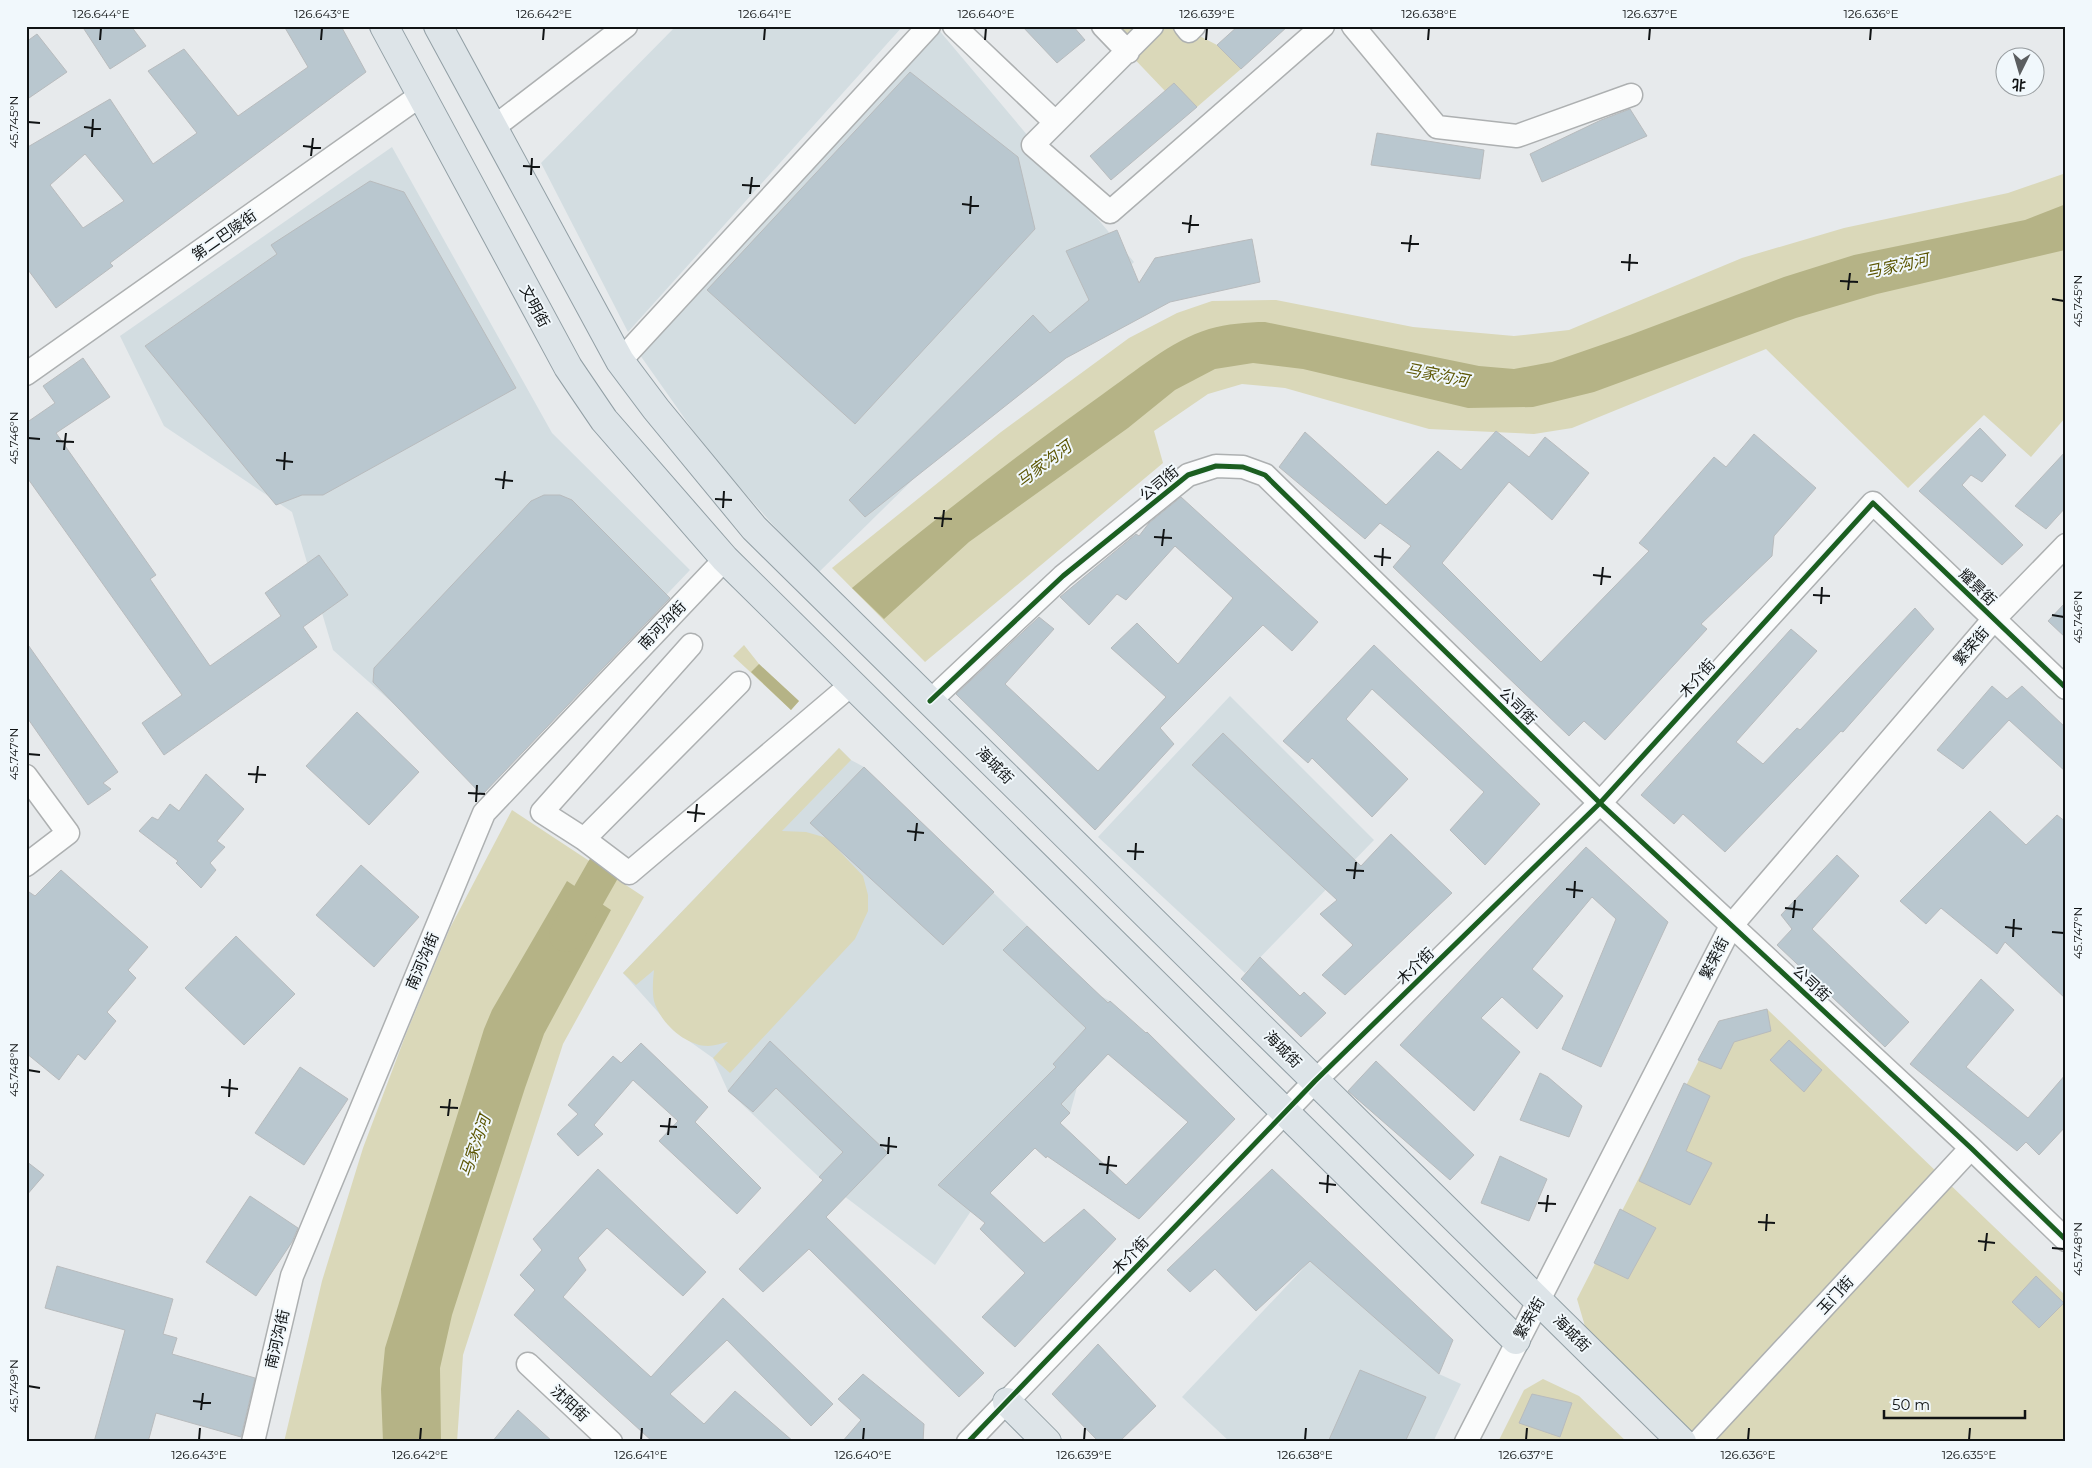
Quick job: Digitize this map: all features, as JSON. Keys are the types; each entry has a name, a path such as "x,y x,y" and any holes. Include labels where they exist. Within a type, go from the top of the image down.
{"main road":[{"name":"文明街","path":"384,26 568,368 604,420 725,559 852,684"},
{"path":"438,26 620,361"},
{"name":"海城街","path":"620,361 656,409 754,528 1682,1442"},
{"path":"852,684 1516,1340"},
{"path":"1007,1402 1047,1442"}],"street":[{"path":"494,128 626,26"},
{"path":"620,361 928,26"},
{"path":"954,26 1055,122"},
{"path":"1103,26 1128,52"},
{"path":"1152,26 1034,145 1110,212 1323,26"},
{"path":"1185,26 1189,31 1194,26"},
{"path":"1353,26 1438,127 1517,136 1631,96"},
{"name":"第二巴陵街","path":"26,374 421,95"},
{"name":"公司街","path":"930,701 1063,576 1188,474 1216,466 1243,467 1265,475 1600,804 1972,1148 2066,1240"},
{"name":"耀景街","path":"1872,503 2066,688"},
{"name":"木介街","path":"968,1442 1315,1081 1600,804 1872,503"},
{"name":"繁荣街","path":"1466,1442 1516,1340 1540,1302 1731,926 1994,619 2066,545"},
{"name":"南河沟街","path":"253,1442 292,1276 484,813 725,559"},
{"path":"691,645 542,812 584,839 629,873 852,684"},
{"path":"584,839 739,683"},
{"path":"26,776 68,833 26,865"},
{"name":"玉门街","path":"1698,1442 1972,1148"},
{"name":"沈阳街","path":"528,1364 611,1442"}],"shaded area":[{"path":"676,26 903,26 628,332 541,163"},
{"path":"1103,26 1194,26 1190,31 1217,45 1241,69 1197,107 1165,91"},
{"path":"938,29 1134,262 817,574 709,453 640,355"},
{"path":"392,147 552,433 690,570 485,785 333,650 292,512 164,426 120,336"},
{"path":"2066,173 2066,417 2031,457 1984,415 1908,488 1766,349 1572,428 1534,434 1429,429 1285,388 1242,384 1208,394 1154,431 1163,463 925,662 832,568 1001,432 1129,338 1177,313 1212,301 1276,300 1413,327 1514,336 1569,330 1742,258 1844,228 2008,193"},
{"path":"744,645 759,664 799,701 791,710 733,656"},
{"path":"1230,696 1374,840 1245,973 1098,837"},
{"path":"839,748 851,760 864,767 1099,995 1110,1001 1136,1025 1077,1087 1070,1113 971,1211 935,1265 819,1177 728,1091 713,1058 675,1031 623,973"},
{"path":"839,748 851,760 782,831 806,832 827,838 863,876 868,895 868,911 855,939 730,1073 713,1058 728,1042 708,1046 691,1042 675,1032 662,1017 654,1001 654,970 636,985 623,973"},
{"path":"512,810 644,897 563,1044 463,1355 457,1442 284,1442 322,1281 363,1148 406,1034 450,928"},
{"path":"1767,1009 2066,1296 2066,1442 1692,1442 1589,1340 1577,1299 1719,1021"},
{"path":"1314,1257 1439,1374 1461,1384 1433,1442 1230,1442 1182,1397"},
{"path":"1543,1379 1579,1396 1627,1442 1498,1442 1524,1390"}],"water":[{"path":"2066,204 2065,250 1877,294 1796,318 1594,392 1533,407 1468,408 1303,369 1253,363 1215,369 1175,390 1128,428 969,542 884,619 852,588 976,488 1141,366 1181,341 1209,329 1251,322 1265,322 1479,366 1514,369 1552,362 1784,277 1854,255 2025,220"},
{"path":"759,664 799,701 791,710 751,672"},
{"path":"567,881 611,910 544,1034 452,1315 440,1368 441,1442 383,1442 381,1389 385,1348 484,1029 492,1010"}],"building":[{"path":"82,26 131,26 146,46 110,69"},
{"path":"284,26 341,26 366,72 110,263 113,266 56,308 26,267 26,148 110,99 153,164 197,133 148,71 184,49 238,116 308,67","holes":["85,154 124,201 83,228 50,185"]},
{"path":"1022,26 1073,26 1085,40 1057,63"},
{"path":"1238,26 1288,26 1241,69 1217,45"},
{"path":"37,34 67,72 26,100 26,42"},
{"path":"910,72 1018,157 1035,229 855,424 707,290"},
{"path":"1174,83 1197,107 1111,180 1090,156"},
{"path":"1630,109 1647,136 1542,182 1530,154 1601,120"},
{"path":"1377,133 1484,150 1480,179 1371,165"},
{"path":"370,181 404,192 516,388 323,495 302,495 276,505 145,346 277,254 271,245"},
{"path":"1117,230 1139,283 1155,258 1252,239 1260,282 1170,302 1066,358 865,517 849,500 1033,315 1050,333 1089,300 1066,251"},
{"path":"83,358 110,397 56,433 156,575 150,579 210,666 281,616 265,593 319,555 348,595 303,627 317,647 164,755 142,723 182,695 26,476 26,423 55,403 43,386"},
{"path":"1980,428 2006,455 1982,482 1971,475 1962,485 2023,545 2002,565 1919,491"},
{"path":"1496,431 1529,457 1545,437 1589,473 1552,520 1509,482 1442,563 1541,662 1649,551 1639,543 1714,457 1726,467 1754,434 1816,488 1774,536 1772,556 1701,624 1707,629 1605,740 1584,721 1569,736 1393,567 1411,546 1380,523 1365,539 1279,467 1305,432 1386,505 1438,451 1461,470"},
{"path":"2066,451 2066,507 2046,529 2015,506"},
{"path":"544,495 560,495 572,500 670,598 482,795 373,682 374,668 531,501"},
{"path":"1181,497 1318,622 1292,651 1263,625 1160,728 1174,744 1095,830 956,694 1039,617 1054,629 1005,684 1098,771 1166,697 1111,648 1137,623 1178,664 1233,598 1175,546 1126,600 1117,594 1089,625 1060,597 1136,534 1139,536 1149,523"},
{"path":"2066,602 2066,638 2048,621"},
{"path":"1915,608 1934,629 1843,732 1841,731 1725,852 1683,814 1674,824 1641,795 1791,629 1817,651 1736,742 1763,764 1797,728 1800,730"},
{"path":"26,642 118,772 103,783 111,789 88,805 26,716"},
{"path":"1374,645 1540,804 1485,865 1450,830 1484,792 1372,689 1346,719 1408,779 1372,817 1312,758 1308,763 1283,741"},
{"path":"1992,686 2007,699 2022,686 2066,728 2066,772 2009,720 1963,769 1937,750"},
{"path":"357,712 419,772 369,825 306,766"},
{"path":"1223,733 1361,866 1391,834 1452,893 1345,995 1322,975 1353,945 1320,914 1337,900 1192,765"},
{"path":"864,767 994,892 943,945 810,823"},
{"path":"206,774 244,809 217,841 225,847 210,863 216,870 201,888 176,863 178,861 139,831 152,817 158,820 170,804 179,811"},
{"path":"1990,811 2026,845 2057,815 2066,822 2066,999 2005,942 1997,954 1941,908 1926,924 1900,901"},
{"path":"1586,847 1668,922 1601,1067 1562,1049 1616,919 1592,897 1532,969 1563,996 1537,1029 1502,997 1481,1018 1520,1052 1474,1111 1400,1045"},
{"path":"1837,855 1859,876 1812,929 1909,1022 1885,1047 1777,945 1792,929 1781,915"},
{"path":"361,865 419,917 374,967 316,915"},
{"path":"61,870 148,947 128,970 136,978 107,1012 116,1021 85,1060 78,1054 59,1080 26,1053 26,890 35,896"},
{"path":"1027,926 1108,1003 1110,1001 1147,1032 1235,1119 1139,1219 1047,1156 1046,1158 1035,1148 990,1193 1044,1243 1084,1209 1116,1239 1015,1347 982,1317 1025,1273 980,1229 985,1223 938,1185 1056,1067 1053,1064 1086,1028 1003,950","holes":["1108,1054 1188,1122 1126,1185 1060,1123 1070,1113 1061,1104"]},
{"path":"236,936 295,994 244,1045 185,988"},
{"path":"1260,957 1300,996 1304,992 1326,1013 1301,1037 1241,979"},
{"path":"1981,979 2014,1010 1966,1067 2028,1118 2066,1074 2066,1126 2039,1155 2026,1142 2017,1151 1910,1064"},
{"path":"1767,1009 1771,1031 1734,1042 1721,1069 1698,1060 1719,1021"},
{"path":"1789,1040 1822,1070 1804,1092 1770,1060"},
{"path":"770,1041 888,1153 826,1217 984,1373 959,1397 809,1249 763,1292 739,1269 823,1180 819,1177 843,1152 776,1088 753,1112 728,1091"},
{"path":"641,1043 708,1107 695,1122 761,1188 737,1214 659,1141 678,1121 633,1080 594,1125 603,1134 578,1156 557,1134 578,1114 568,1105 613,1056 621,1063"},
{"path":"1376,1061 1474,1155 1450,1180 1348,1091"},
{"path":"300,1067 348,1099 304,1165 255,1133"},
{"path":"1540,1073 1548,1077 1582,1106 1569,1137 1520,1120"},
{"path":"1684,1083 1710,1096 1686,1151 1712,1163 1690,1205 1639,1181"},
{"path":"1500,1156 1547,1179 1529,1221 1481,1203"},
{"path":"26,1161 44,1175 26,1196"},
{"path":"598,1169 706,1272 683,1296 607,1228 578,1258 586,1270 563,1297 651,1377 723,1298 833,1404 811,1426 727,1340 670,1394 704,1424 735,1391 794,1442 653,1442 514,1315 535,1290 520,1275 542,1250 533,1239"},
{"path":"1272,1169 1453,1340 1439,1374 1310,1261 1256,1311 1215,1269 1190,1292 1167,1270"},
{"path":"250,1196 298,1228 292,1242 256,1296 206,1262"},
{"path":"1620,1209 1656,1228 1628,1279 1594,1263"},
{"path":"57,1266 173,1299 163,1334 177,1338 172,1354 255,1378 241,1437 156,1413 148,1442 94,1442 125,1330 45,1308"},
{"path":"2036,1276 2064,1303 2039,1328 2012,1302"},
{"path":"1098,1344 1156,1406 1119,1442 1099,1442 1052,1394"},
{"path":"1360,1370 1426,1397 1405,1442 1328,1442"},
{"path":"863,1374 924,1424 923,1442 842,1442 861,1420 838,1399"},
{"path":"1532,1394 1572,1403 1560,1437 1519,1423"},
{"path":"518,1410 553,1442 492,1442"}],"waterway":[{"name":"马家沟河","path":"566,935 603,870"}],"cycle path":[{"path":"930,701 1063,576 1188,475 1216,466 1243,467 1265,475 1600,803 1971,1148 2066,1240"},
{"path":"968,1442 1315,1081 1600,803 1873,503 2066,688"}]}
